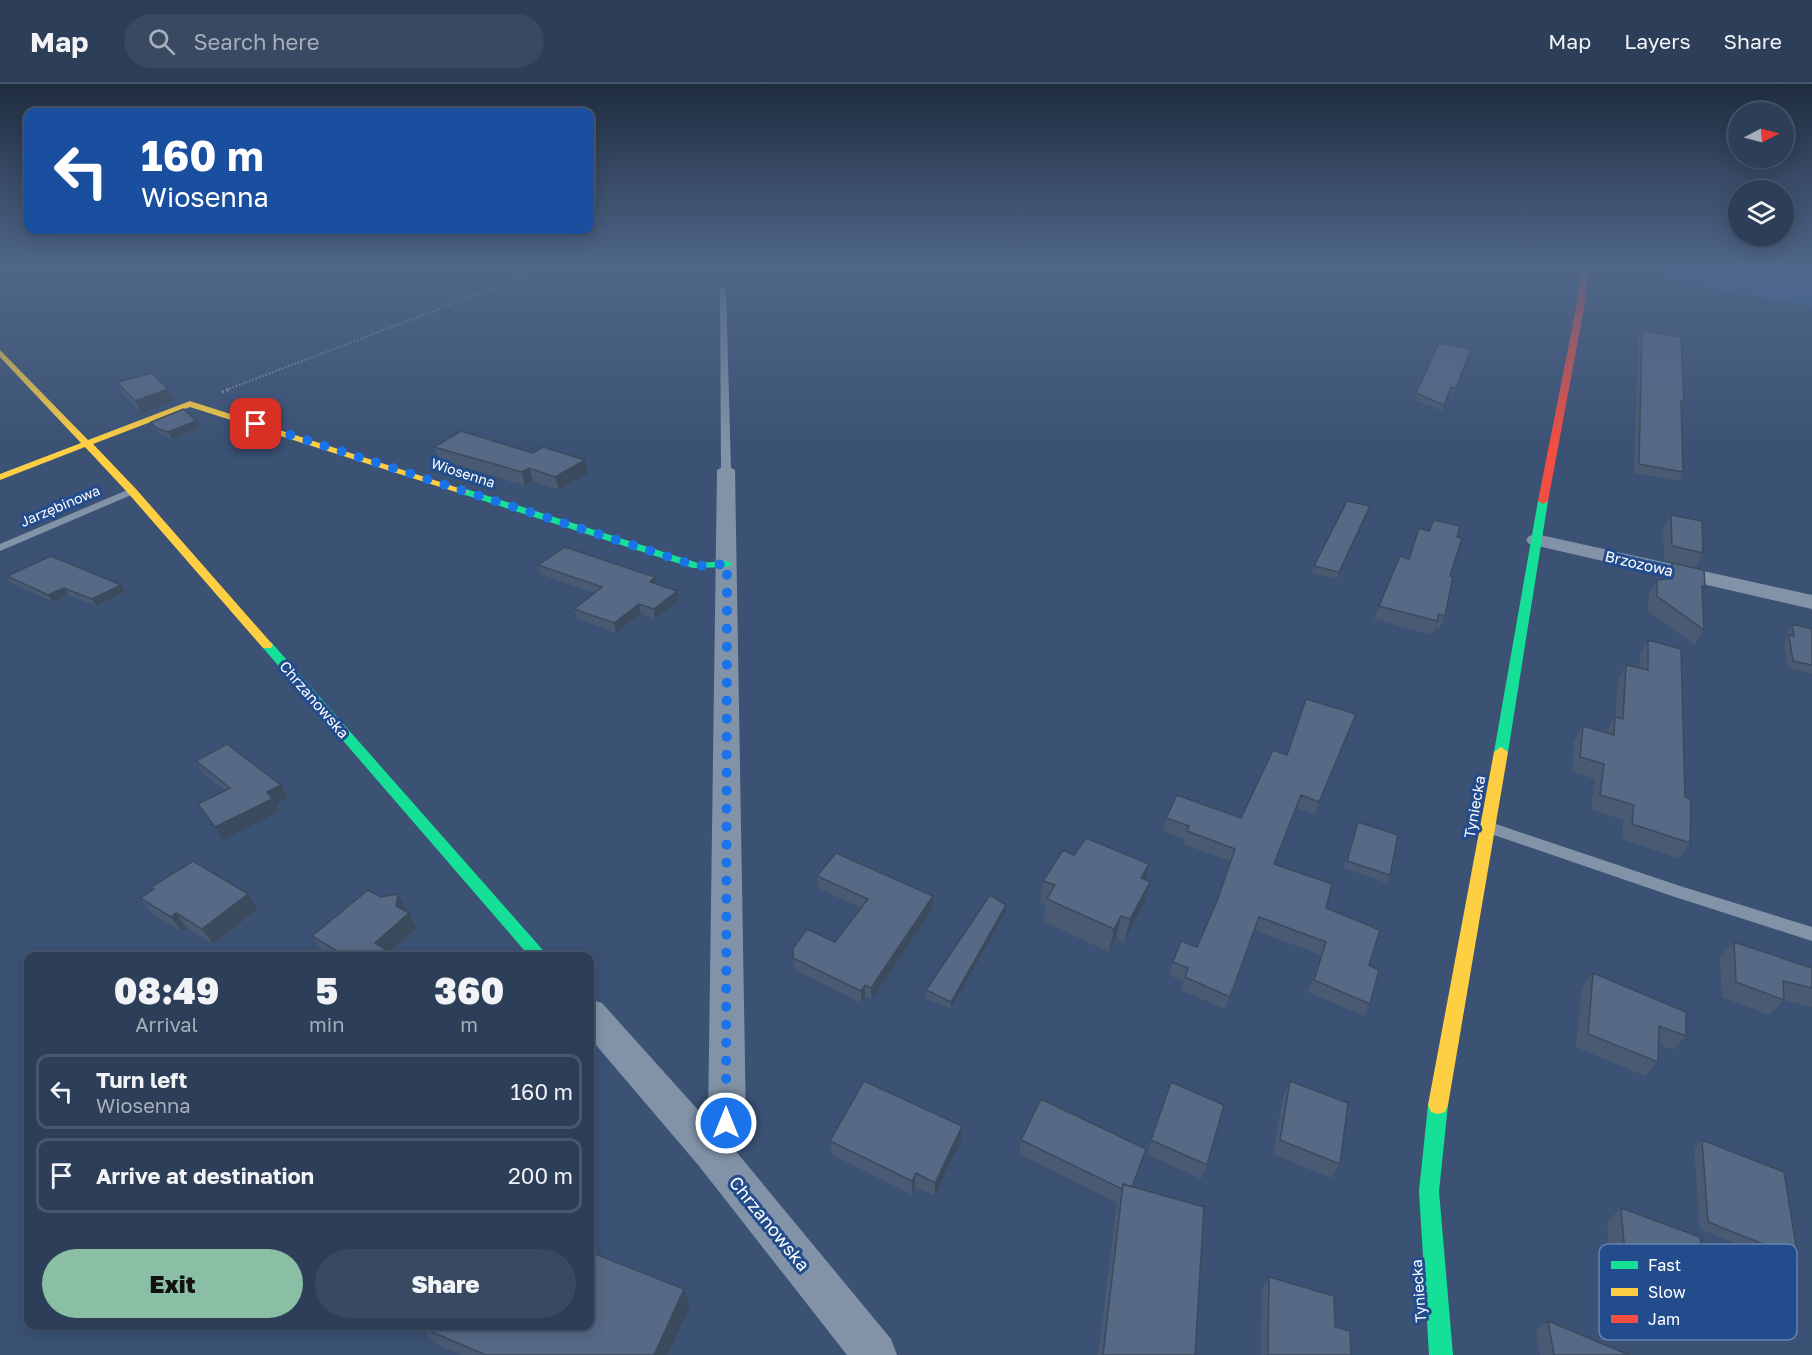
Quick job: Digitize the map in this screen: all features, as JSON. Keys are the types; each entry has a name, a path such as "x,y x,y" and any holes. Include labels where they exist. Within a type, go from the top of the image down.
{"street":[{"name":"Tyniecka","path":"1441,1355 1429,1191 1439,1091 1488,827 1536,540 1577,326"},
{"name":"Chrzanowska","path":"0,352 88,442 132,491 536,952"},
{"path":"0,477 190,404"},
{"name":"Wiosenna","path":"190,404 697,566 727,564"},
{"path":"712,1153 726,1123 726,470"},
{"name":"Brzozowa","path":"1536,540 1812,602"},
{"name":"Chrzanowska","path":"594,1019 712,1153 875,1355"}],"lane":[{"path":"724,326 726,470"},
{"name":"Jarzębinowa","path":"0,548 132,491"},
{"path":"1488,827 1678,892 1812,934"}],"path":[{"path":"190,404 394,326"}],"building":[{"path":"1642,331 1681,337 1684,402 1681,401 1683,472 1639,464"},
{"path":"1439,343 1471,349 1456,388 1451,387 1444,405 1416,393"},
{"path":"152,373 168,389 135,401 117,382"},
{"path":"184,409 196,421 168,432 156,428 151,422"},
{"path":"461,431 533,453 543,447 585,460 555,477 529,468 522,472 434,447"},
{"path":"1347,501 1370,506 1339,572 1314,566"},
{"path":"1671,515 1702,521 1703,553 1672,546"},
{"path":"1434,520 1460,526 1457,537 1462,538 1450,576 1453,576 1445,616 1439,614 1437,621 1379,606 1400,556 1409,559 1419,528 1429,531"},
{"path":"565,547 655,577 650,582 677,591 654,609 639,604 614,623 574,609 602,587 538,565"},
{"path":"51,556 121,585 92,599 64,588 48,595 7,576"},
{"path":"1672,563 1704,570 1705,587 1702,586 1704,630 1657,596 1657,580 1672,578"},
{"path":"1792,624 1812,629 1812,665 1793,661 1789,635 1794,636"},
{"path":"1648,640 1681,649 1685,797 1691,799 1690,843 1632,824 1634,805 1600,795 1604,764 1580,757 1583,726 1614,735 1615,717 1623,719 1626,665 1648,670"},
{"path":"1306,699 1356,714 1319,802 1301,795 1274,864 1332,884 1326,908 1380,930 1369,965 1379,970 1370,1004 1314,980 1326,942 1259,917 1230,997 1185,977 1188,968 1173,962 1181,941 1197,947 1217,901 1235,849 1187,831 1189,826 1166,818 1177,795 1241,818 1273,750 1287,755"},
{"path":"227,744 281,785 267,792 272,799 215,827 198,804 230,788 196,761"},
{"path":"1358,822 1398,835 1390,875 1347,861"},
{"path":"1086,838 1149,864 1141,878 1150,882 1130,919 1121,916 1114,929 1047,899 1055,885 1043,881 1063,850 1074,855"},
{"path":"836,853 933,896 871,988 865,985 861,991 793,958 793,948 807,929 835,942 868,899 817,876"},
{"path":"193,861 248,894 202,929 176,913 171,917 140,898 154,889 151,887"},
{"path":"368,890 381,897 398,894 396,906 409,913 375,943 385,949 382,952 339,952 312,936"},
{"path":"990,895 1006,905 951,1002 926,990"},
{"path":"1734,942 1812,968 1812,988 1783,981 1784,1000 1736,982"},
{"path":"1593,973 1686,1012 1686,1036 1659,1026 1658,1062 1588,1034"},
{"path":"864,1081 962,1126 935,1183 916,1173 912,1181 830,1141"},
{"path":"1290,1081 1348,1103 1340,1164 1280,1140"},
{"path":"1171,1082 1224,1105 1207,1165 1151,1140"},
{"path":"1041,1099 1146,1149 1132,1187 1123,1184 1122,1189 1021,1140"},
{"path":"1702,1140 1784,1172 1796,1244 1763,1244 1708,1222"},
{"path":"1123,1184 1204,1207 1195,1355 1103,1355"},
{"path":"1621,1208 1700,1237 1701,1244 1624,1244"},
{"path":"594,1254 684,1289 654,1355 486,1355 427,1330 594,1330"},
{"path":"1269,1277 1334,1296 1335,1327 1350,1331 1351,1355 1268,1355"},
{"path":"1548,1321 1629,1355 1554,1355"}],"traffic: fast":[{"path":"463,491 697,566 727,564"},
{"path":"1501,752 1543,501"},
{"path":"267,645 536,952"},
{"path":"1438,1105 1429,1191 1441,1355"}],"traffic: slow":[{"path":"0,352 132,491 267,645"},
{"path":"0,477 190,404 463,491"},
{"path":"1438,1105 1501,752"}],"traffic: jam":[{"path":"1543,501 1577,326"}],"route":[{"path":"256,424 697,566 727,564 726,1123"}]}
